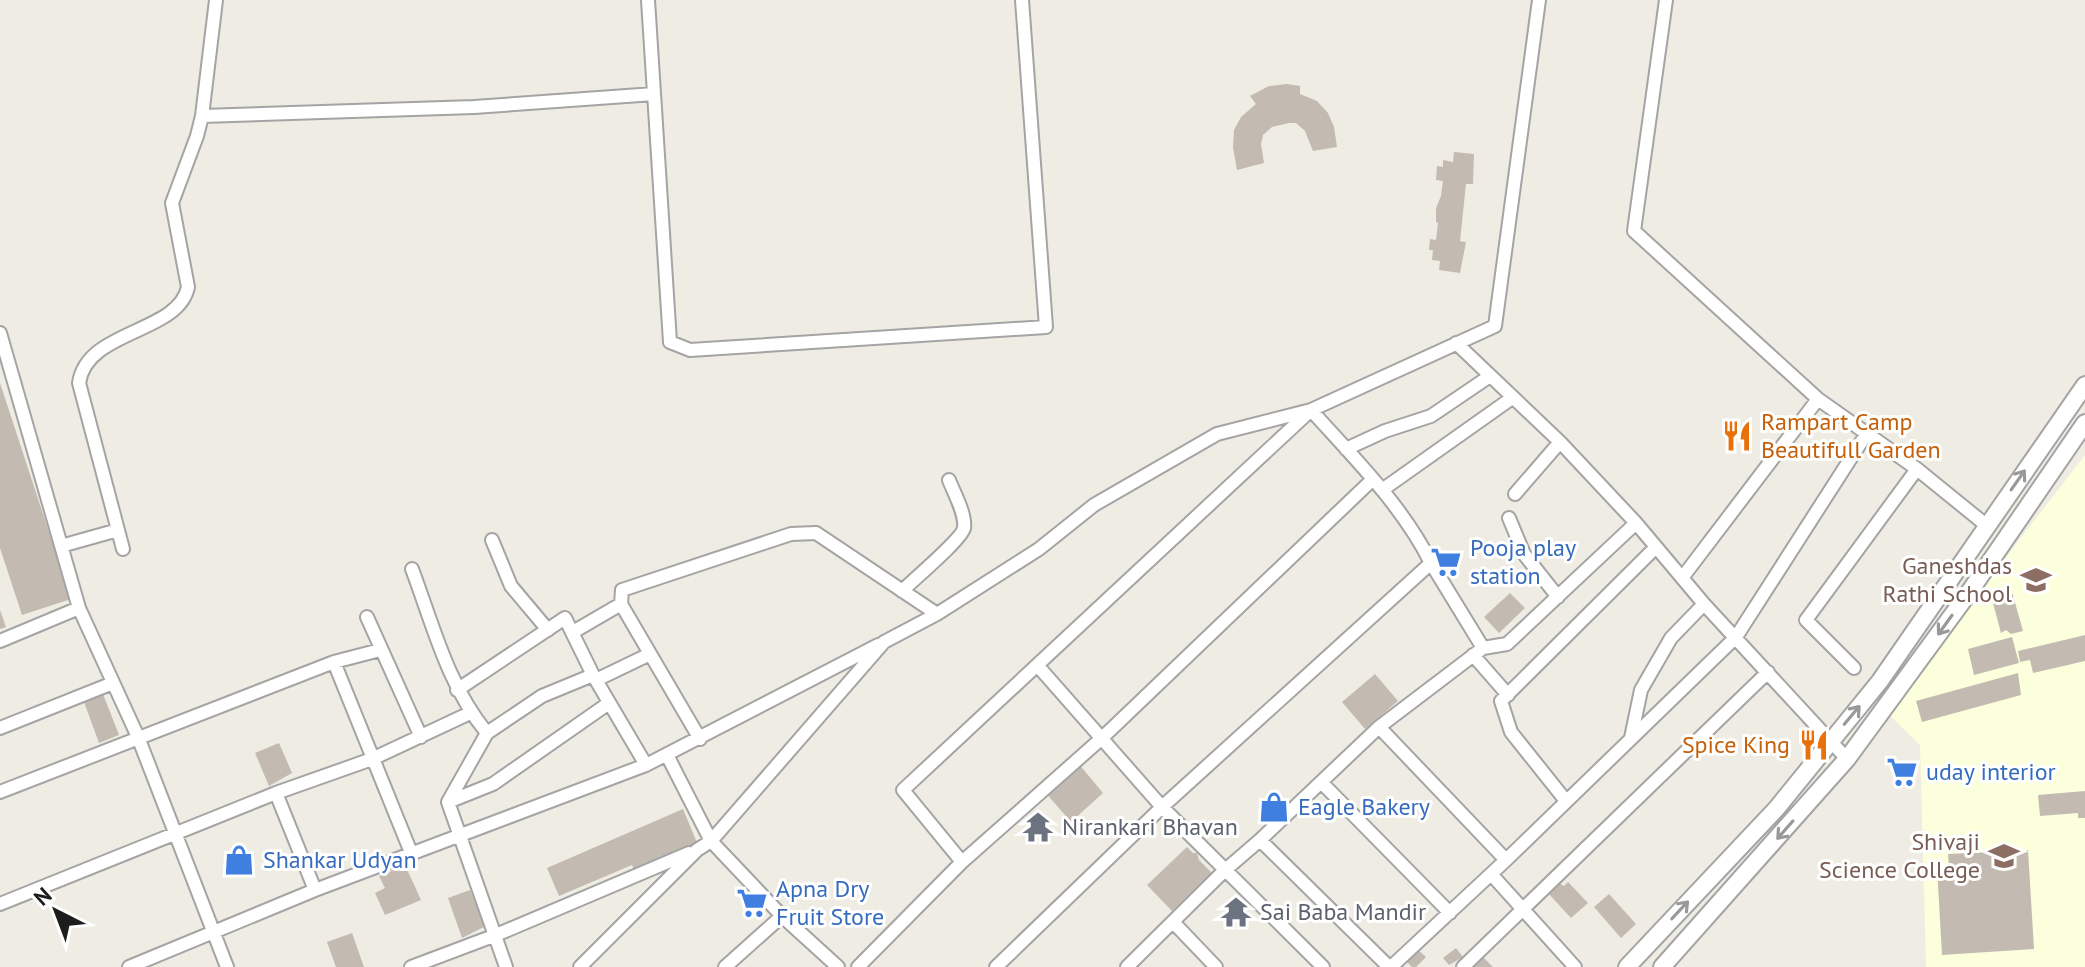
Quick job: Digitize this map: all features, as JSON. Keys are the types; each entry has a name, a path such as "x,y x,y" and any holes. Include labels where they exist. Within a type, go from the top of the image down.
{"street":[{"path":"123,549 79,383 81,371 92,355 173,310 186,297 188,287 172,203 202,116 216,0"},
{"path":"648,0 670,342 690,350 1046,327 1022,0"},
{"path":"129,967 315,890 646,765 937,614 1039,549 1094,505 1217,434 1311,410 1495,326 1539,0"},
{"path":"1666,0 1634,231 1818,399 1917,469 1986,525"},
{"path":"202,116 474,107 654,94"},
{"path":"0,333 5,366 79,608 138,737 227,967"},
{"path":"1456,343 1560,442 1847,759"},
{"path":"1346,449 1385,431 1431,416 1490,376"},
{"path":"1627,967 1777,808 1880,681 2085,385"},
{"path":"1382,490 1512,398"},
{"path":"1682,578 1818,399"},
{"path":"1311,410 1382,490 1423,547 1478,652 1508,695"},
{"path":"962,862 903,790 1311,410"},
{"path":"1662,967 1847,759 1970,591 2085,423"},
{"path":"1260,840 1390,967 1506,860 1736,637 1867,433"},
{"path":"1515,494 1560,442"},
{"path":"2043,445 2061,457"},
{"path":"1854,668 1806,620 1917,469"},
{"path":"902,591 964,528 964,519 949,480"},
{"path":"858,967 962,862 1102,738 1372,480"},
{"path":"1509,518 1524,554 1558,597"},
{"path":"1127,967 1224,871 1379,727 1478,652 1507,644 1636,523"},
{"path":"61,546 118,530"},
{"path":"700,739 621,604 622,590 791,534 816,533 937,614"},
{"path":"492,540 511,586 548,630"},
{"path":"1566,801 1511,732 1501,701 1656,547"},
{"path":"996,967 1162,807 1431,563"},
{"path":"412,569 457,690 470,713 487,733"},
{"path":"573,632 621,604"},
{"path":"1631,738 1641,690 1671,638 1704,604"},
{"path":"0,641 79,608"},
{"path":"367,617 421,737"},
{"path":"457,690 565,618 594,677 646,765"},
{"path":"411,967 496,935 697,850 711,841 884,642"},
{"path":"0,792 334,662 380,650"},
{"path":"506,967 448,802 487,733 542,696 650,654"},
{"path":"334,662 412,855"},
{"path":"1037,665 1162,807 1323,967"},
{"path":"1463,967 1768,672"},
{"path":"0,728 113,683"},
{"path":"448,802 493,784 609,703"},
{"path":"0,904 276,793 372,759 470,713"},
{"path":"1379,727 1506,860"},
{"path":"667,755 711,841 782,916 838,967"},
{"path":"1322,783 1450,913"},
{"path":"276,793 315,890"},
{"path":"589,964 697,850"},
{"path":"1491,874 1575,967"},
{"path":"725,967 782,916"},
{"path":"1173,922 1216,967"}],"shaded area":[{"path":"2085,455 2085,967 1926,967 1920,745 1886,712"}],"building":[{"path":"1269,86 1300,86 1300,94 1317,101 1328,113 1337,147 1313,151 1305,131 1296,123 1289,123 1272,127 1263,135 1264,163 1237,170 1234,130 1241,117 1256,104 1250,96"},
{"path":"1454,152 1474,154 1473,184 1466,184 1460,241 1466,242 1460,273 1439,270 1440,261 1432,260 1433,250 1429,250 1430,239 1436,240 1436,208 1443,181 1436,180 1437,166 1443,167 1443,160 1453,162"},
{"path":"0,383 71,599 22,615 0,548"},
{"path":"2012,592 2023,631 2011,634 2006,630 2001,633 1993,603 2008,599"},
{"path":"1510,593 1525,608 1499,633 1484,617"},
{"path":"0,610 6,627 0,629"},
{"path":"2085,635 2085,661 2033,673 2030,660 2020,662 2018,651"},
{"path":"2012,637 2019,663 1974,675 1968,649"},
{"path":"2018,673 2021,695 1922,722 1916,701"},
{"path":"1375,674 1398,701 1365,729 1342,702"},
{"path":"103,694 119,735 99,743 84,702"},
{"path":"279,743 292,773 269,786 255,753"},
{"path":"1078,763 1103,793 1071,822 1044,791"},
{"path":"2085,791 2085,818 2078,818 2078,813 2040,816 2038,795"},
{"path":"683,809 698,845 635,872 632,865 559,896 547,868"},
{"path":"1187,847 1197,853 1199,860 1212,873 1172,911 1147,885"},
{"path":"2028,850 2034,949 1942,955 1937,867 1949,866 1948,854"},
{"path":"405,865 421,900 385,915 375,893 385,888 379,876"},
{"path":"1568,882 1588,903 1571,918 1548,893 1559,883 1564,886"},
{"path":"470,890 486,926 462,938 448,898"},
{"path":"1609,894 1636,924 1621,938 1594,907"},
{"path":"352,933 364,967 336,967 327,942"},
{"path":"1416,948 1426,957 1412,967 1404,959"},
{"path":"1456,948 1463,957 1449,965 1443,958"},
{"path":"1482,956 1493,967 1471,967"}],"place":[{"name":"Rampart Camp Beautifull Garden","path":"1737,436"},
{"name":"Pooja play station","path":"1446,562"},
{"name":"Ganeshdas Rathi School","path":"2036,580"},
{"name":"Spice King","path":"1814,745"},
{"name":"uday interior","path":"1902,772"},
{"name":"Eagle Bakery","path":"1274,807"},
{"name":"Nirankari Bhavan","path":"1038,827"},
{"name":"Shivaji Science College","path":"2004,856"},
{"name":"Shankar Udyan","path":"239,860"},
{"name":"Apna Dry Fruit Store","path":"752,903"},
{"name":"Sai Baba Mandir","path":"1236,912"}]}
